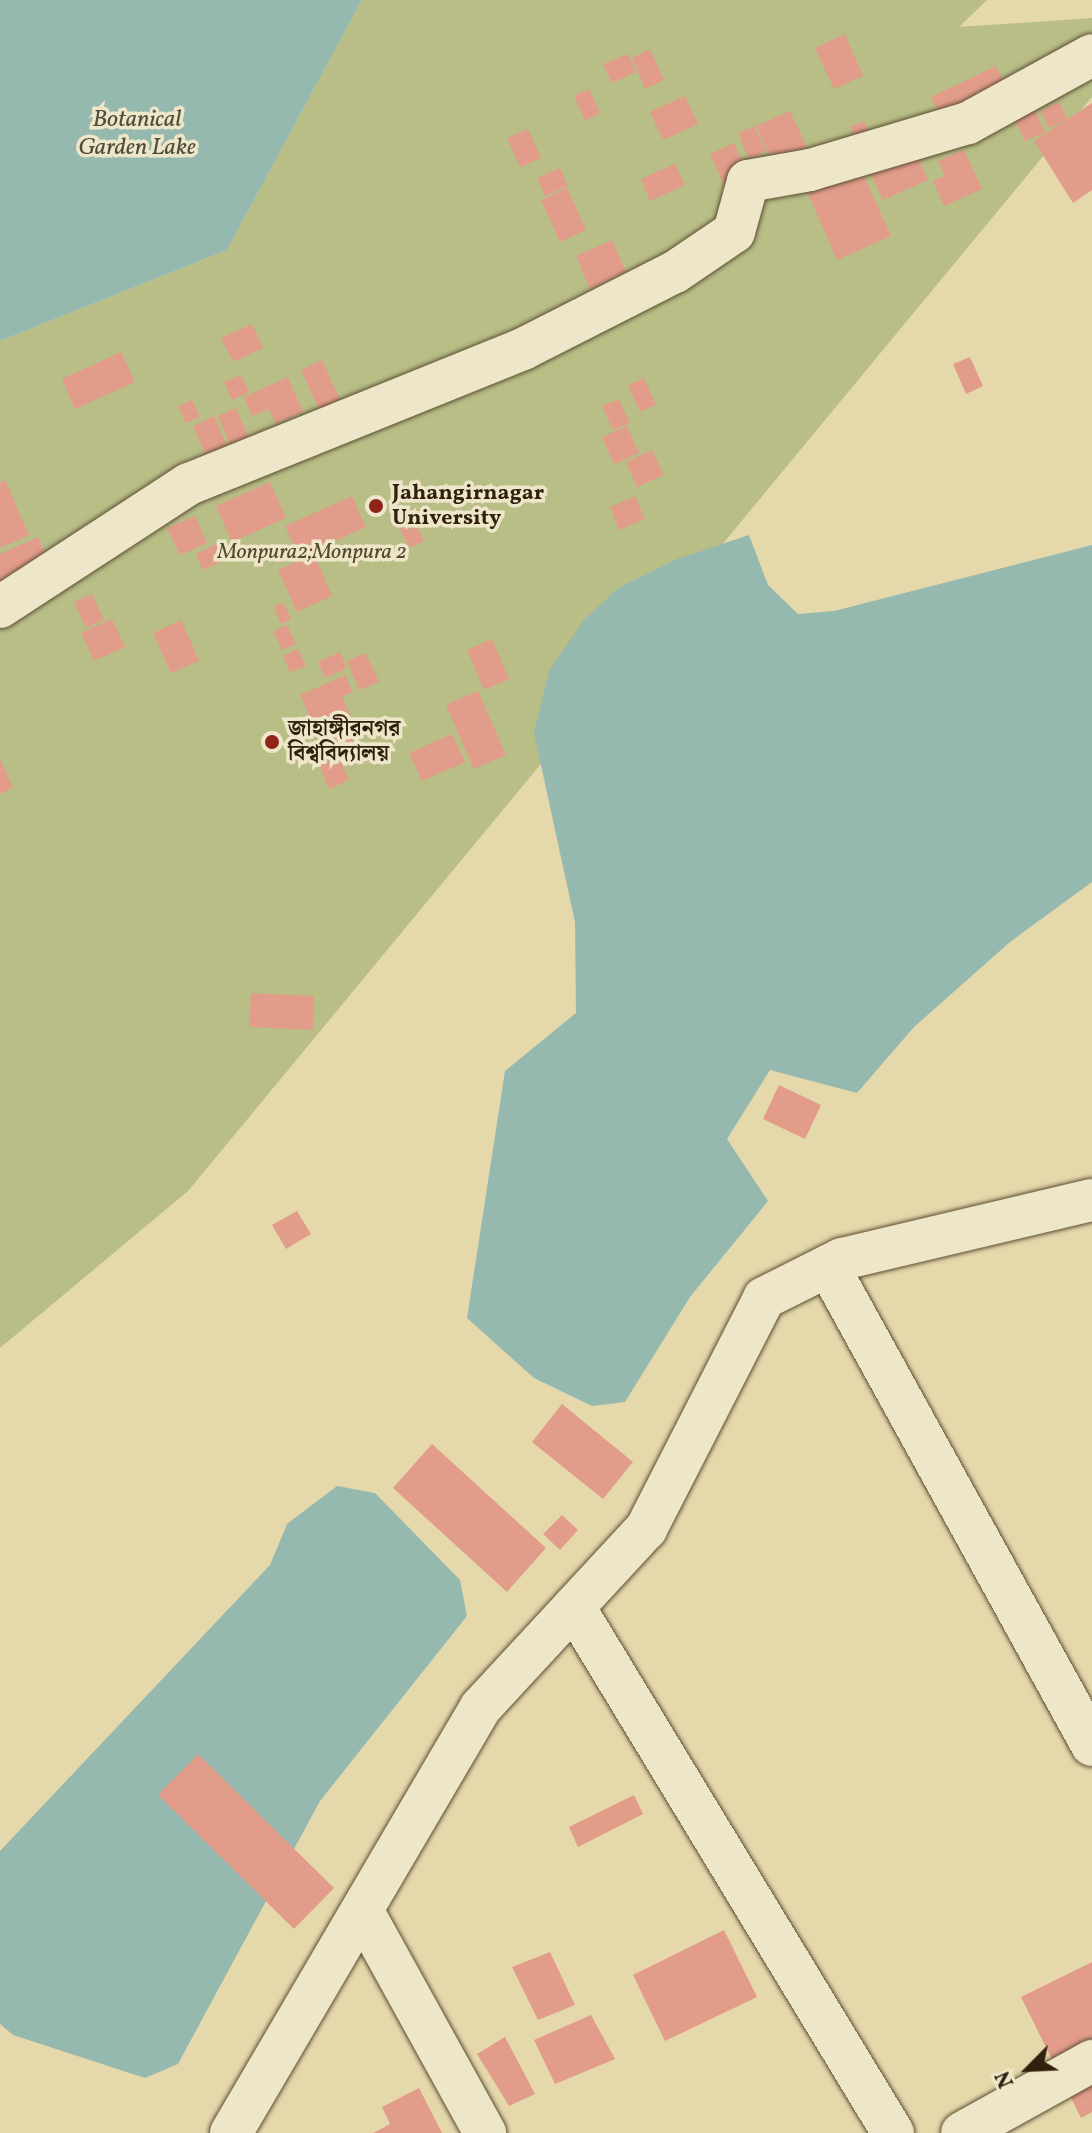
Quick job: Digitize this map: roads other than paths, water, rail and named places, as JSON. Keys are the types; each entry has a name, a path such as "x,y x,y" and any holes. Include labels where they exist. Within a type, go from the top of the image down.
{"street":[{"path":"0,607 189,484 523,349 675,272 734,232 748,181 810,170 968,123 1092,55"},
{"path":"231,2133 481,1707 646,1529 764,1298 828,1266 1092,1200"},
{"path":"828,1266 1092,1745"},
{"path":"574,1607 893,2133"},
{"path":"362,1910 485,2133"},
{"path":"962,2133 1092,2061"}],"water":[{"name":"Botanical Garden Lake","path":"0,0 362,0 227,250 0,341"},
{"path":"749,535 768,585 798,614 834,611 1092,545 1092,882 1010,942 914,1027 857,1093 770,1070 727,1139 768,1201 690,1297 625,1402 592,1406 534,1378 467,1318 505,1071 576,1013 575,922 534,733 549,671 584,620 618,588 677,559"},
{"path":"337,1486 375,1493 460,1580 467,1616 320,1801 178,2064 145,2078 13,2035 0,2024 0,1851 270,1565 287,1524"}],"place":[{"name":"Jahangirnagar University","path":"376,506"},
{"name":"জাহাঙ্গীরনগর বিশ্ববিদ্যালয়","path":"272,742"}],"park label":[{"name":"Monpura2;Monpura 2","path":"312,553"}]}
